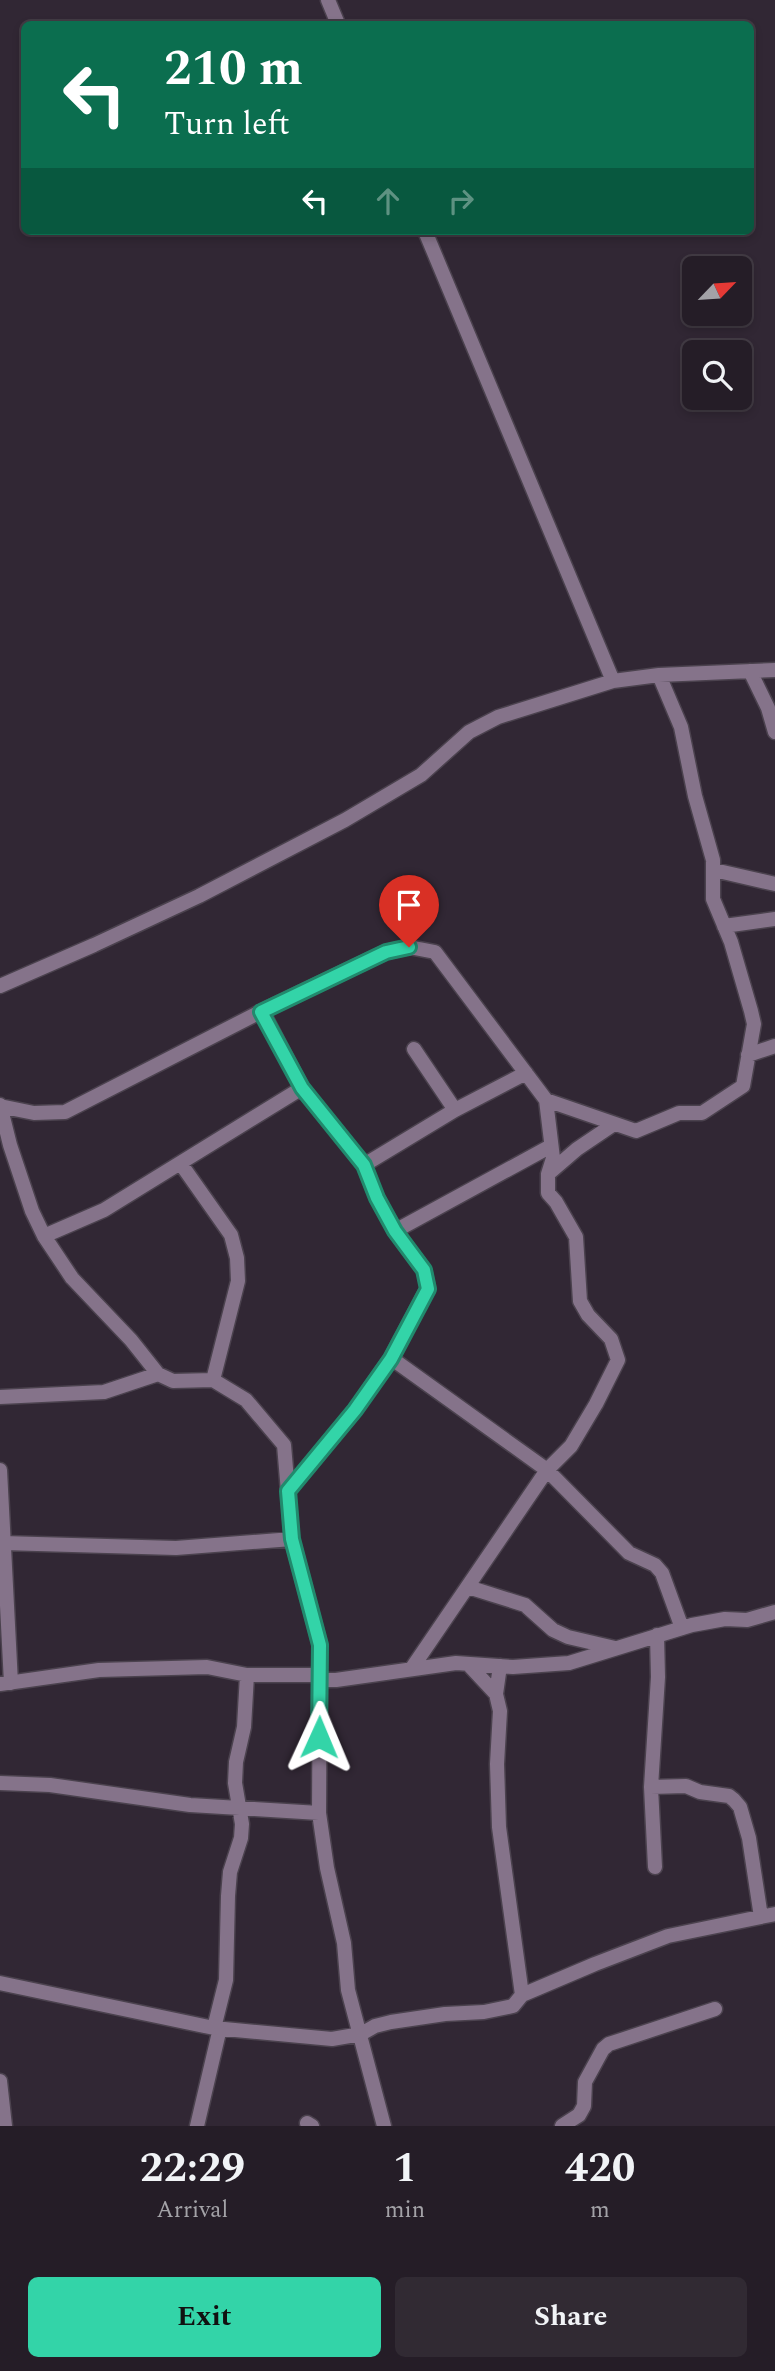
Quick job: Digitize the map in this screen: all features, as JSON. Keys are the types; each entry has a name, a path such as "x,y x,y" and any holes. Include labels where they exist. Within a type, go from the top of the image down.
{"street":[{"path":"328,0 337,21"},
{"path":"427,235 613,681"},
{"path":"0,986 187,901 345,820 421,775 469,732 498,717 613,681 775,670"},
{"path":"750,671 768,708 775,732"},
{"path":"546,1100 636,1131 679,1113 702,1113 743,1086 754,1024 711,892 714,870 681,727 659,676"},
{"path":"714,870 775,884"},
{"path":"724,926 775,919"},
{"path":"384,2126 348,1990 344,1943 327,1868 319,1813 320,1645 292,1539 284,1445 246,1400 213,1380 173,1381 158,1374 131,1340 72,1278 44,1236 32,1211 9,1145 0,1106 34,1113 65,1112 386,952 409,947 435,952 546,1100 553,1158 548,1174 548,1193 576,1237 580,1301 588,1315 611,1339 618,1360 596,1405 571,1446 547,1470 412,1668"},
{"path":"261,1012 302,1088 364,1165 377,1198 395,1231 424,1270 428,1289 391,1359 355,1410 288,1491"},
{"path":"748,1055 775,1046"},
{"path":"414,1049 455,1110"},
{"path":"364,1165 455,1110 526,1073"},
{"path":"44,1236 104,1210 302,1088"},
{"path":"548,1174 577,1149 614,1124"},
{"path":"395,1231 551,1146"},
{"path":"181,1164 231,1235 237,1258 238,1281 213,1380"},
{"path":"391,1359 547,1470 629,1553 655,1565 662,1573 682,1628"},
{"path":"0,1397 104,1392 158,1374"},
{"path":"0,1470 6,1684 99,1670 207,1667 247,1675 321,1675"},
{"path":"3,1543 176,1548 292,1539"},
{"path":"468,1587 525,1605 553,1630 568,1637 617,1648"},
{"path":"321,1675 325,1680 335,1680 412,1668 468,1664 513,1667 569,1663 682,1628 725,1619 747,1620 775,1612"},
{"path":"655,1867 651,1787 658,1677 657,1635"},
{"path":"568,1637 578,1660"},
{"path":"468,1664 496,1694"},
{"path":"500,1666 496,1694 499,1711 499,1827 522,1995"},
{"path":"197,2126 226,1980 230,1872 241,1838 242,1824 238,1808 236,1762 244,1727 247,1675"},
{"path":"0,1783 50,1785 190,1805 319,1813"},
{"path":"0,1983 217,2028 332,2039 361,2034 375,2026 391,2022 445,2014 484,2012 513,2006 522,1995 668,1936 768,1915 740,1807 734,1800 729,1796 700,1792 686,1786 651,1787"},
{"path":"562,2126 579,2115 584,2106 585,2082 603,2049 609,2044 715,2009"},
{"path":"0,2081 5,2126"}],"route":[{"path":"319,1737 320,1645 292,1539 288,1491 355,1410 391,1359 428,1289 424,1270 395,1231 377,1198 364,1165 302,1088 261,1012 386,952 409,947"}]}
